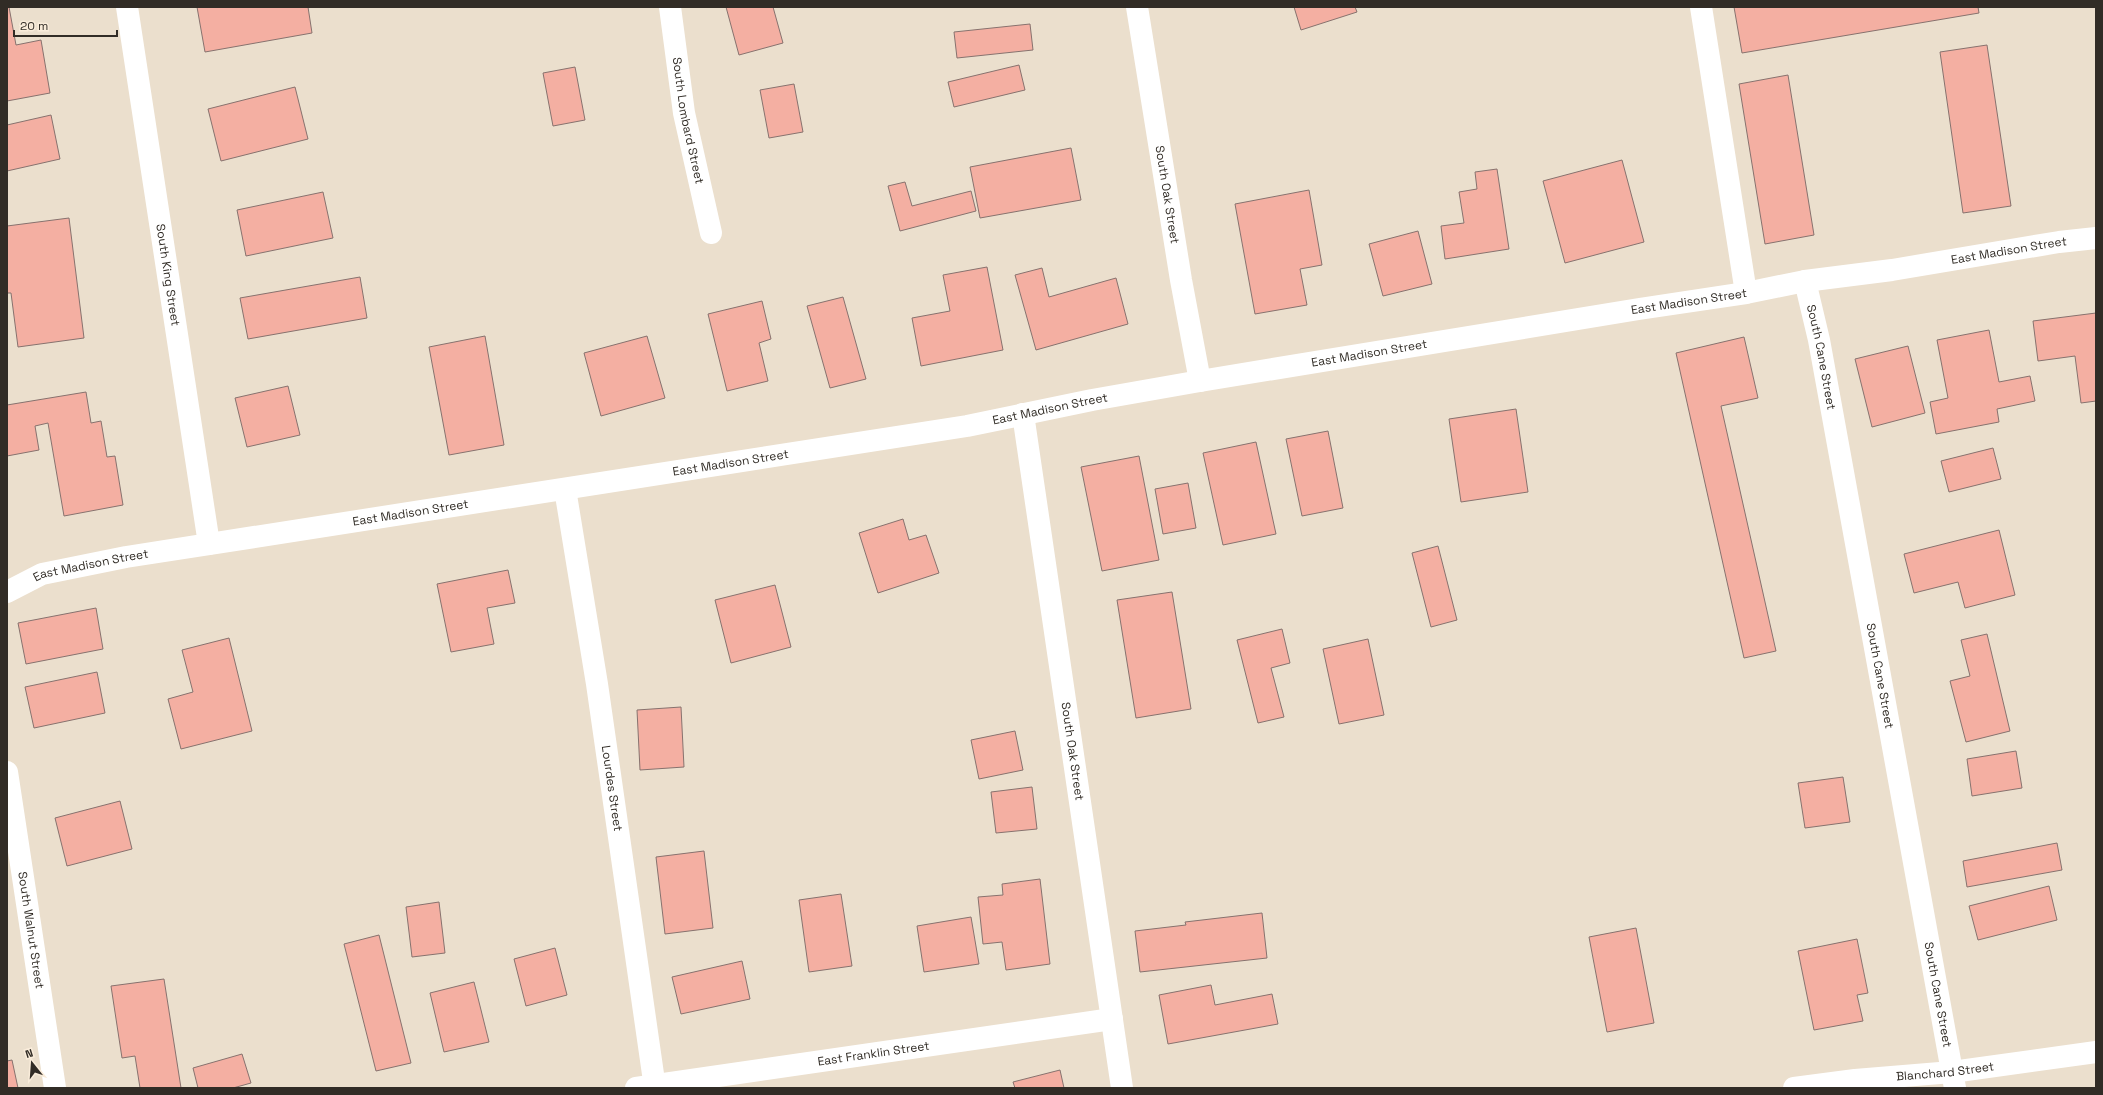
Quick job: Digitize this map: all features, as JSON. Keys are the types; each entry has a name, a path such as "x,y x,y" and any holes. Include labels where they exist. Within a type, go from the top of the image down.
{"street":[{"name":"South King Street","path":"127,7 209,544"},
{"name":"South Lombard Street","path":"670,7 684,113 711,233"},
{"name":"South Oak Street","path":"1137,7 1181,280 1200,381"},
{"path":"1701,7 1746,293"},
{"name":"East Madison Street","path":"7,592 42,574 126,556 565,490 967,426 1200,381 1639,308 1746,293 1805,281 1892,270 2059,242 2096,238"},
{"name":"South Cane Street","path":"1805,281 1819,340 1954,1080"},
{"name":"South Oak Street","path":"1023,414 1122,1088"},
{"name":"Lourdes Street","path":"565,490 597,684 649,1087"},
{"name":"South Walnut Street","path":"7,772 55,1088"},
{"name":"East Franklin Street","path":"649,1087 1112,1019"},
{"name":"Blanchard Street","path":"1794,1088 1854,1080 1954,1080 2096,1052"}],"building":[{"path":"7,7 9,7 16,45 41,40 50,93 7,101"},
{"path":"197,7 308,7 312,33 205,52"},
{"path":"726,7 773,7 783,43 739,55"},
{"path":"1294,7 1355,7 1357,12 1301,30"},
{"path":"1734,7 1978,7 1979,13 1742,53"},
{"path":"1030,24 1033,50 957,58 954,32"},
{"path":"1987,45 2011,206 1963,213 1940,52"},
{"path":"1019,65 1025,90 954,107 948,82"},
{"path":"575,67 585,120 553,126 543,73"},
{"path":"1788,75 1814,235 1765,244 1739,84"},
{"path":"794,84 803,132 769,138 760,90"},
{"path":"295,87 308,139 221,161 208,109"},
{"path":"51,115 60,159 7,171 7,125"},
{"path":"1071,148 1081,200 980,218 970,167"},
{"path":"1622,160 1644,242 1565,263 1543,181"},
{"path":"1497,169 1509,249 1445,259 1441,226 1464,223 1459,192 1477,189 1475,172"},
{"path":"905,182 912,206 971,191 976,211 900,231 888,186"},
{"path":"1309,190 1322,265 1300,269 1307,305 1255,314 1235,204"},
{"path":"323,192 333,238 246,256 237,210"},
{"path":"69,218 84,338 18,347 11,293 7,293 7,226"},
{"path":"1418,231 1432,284 1383,296 1369,244"},
{"path":"987,267 1003,350 921,366 912,318 950,311 943,275"},
{"path":"1042,268 1049,297 1116,278 1128,324 1036,350 1015,275"},
{"path":"360,277 367,318 248,339 240,298"},
{"path":"843,297 866,379 830,388 807,306"},
{"path":"762,301 771,339 759,343 768,381 727,391 708,314"},
{"path":"2096,313 2096,401 2081,403 2075,356 2038,361 2033,321"},
{"path":"1989,330 1999,382 2030,376 2035,401 1997,409 1999,422 1936,434 1930,402 1948,398 1937,340"},
{"path":"485,336 504,445 449,455 429,347"},
{"path":"647,336 665,398 601,416 584,353"},
{"path":"1744,337 1758,398 1721,406 1776,651 1744,658 1676,353"},
{"path":"1908,346 1925,413 1872,427 1855,359"},
{"path":"288,386 300,435 247,447 235,398"},
{"path":"86,392 91,423 101,421 107,457 115,456 123,505 64,516 48,423 35,426 39,450 7,456 7,405"},
{"path":"1516,409 1528,492 1461,502 1449,419"},
{"path":"1328,431 1343,508 1302,516 1286,439"},
{"path":"1256,442 1276,534 1223,545 1203,453"},
{"path":"1993,448 2001,479 1949,492 1941,461"},
{"path":"1139,456 1159,560 1102,571 1081,467"},
{"path":"1188,483 1196,528 1163,534 1155,489"},
{"path":"903,519 909,540 926,535 939,573 878,593 859,533"},
{"path":"1999,530 2015,595 1965,608 1958,582 1914,593 1904,554"},
{"path":"1438,546 1457,620 1431,627 1412,553"},
{"path":"508,570 515,603 487,608 494,644 451,652 437,584"},
{"path":"775,585 791,647 731,663 715,600"},
{"path":"1172,592 1191,709 1136,718 1117,600"},
{"path":"96,608 103,649 26,664 18,623"},
{"path":"1282,629 1290,663 1271,668 1284,717 1258,723 1237,640"},
{"path":"1987,634 2010,731 1966,742 1950,681 1970,676 1961,640"},
{"path":"229,638 252,731 181,749 168,699 193,692 182,650"},
{"path":"1368,639 1384,715 1339,724 1323,649"},
{"path":"97,672 105,713 34,728 25,687"},
{"path":"681,707 684,767 640,770 637,710"},
{"path":"1015,731 1023,770 979,779 971,740"},
{"path":"2016,751 2022,788 1972,796 1967,759"},
{"path":"1843,777 1850,822 1805,828 1798,783"},
{"path":"1032,787 1037,829 996,833 991,792"},
{"path":"120,801 132,849 67,866 55,818"},
{"path":"2057,843 2062,870 1967,887 1963,861"},
{"path":"704,851 713,928 665,934 656,857"},
{"path":"1040,879 1050,964 1006,970 1002,942 983,944 978,897 1003,895 1002,884"},
{"path":"2049,886 2057,920 1978,940 1969,906"},
{"path":"841,894 852,966 809,972 799,900"},
{"path":"439,902 445,953 412,957 406,907"},
{"path":"1262,913 1267,958 1140,972 1135,931 1186,925 1185,922"},
{"path":"971,917 979,964 924,972 917,926"},
{"path":"1636,928 1654,1023 1607,1032 1589,937"},
{"path":"379,935 411,1063 376,1071 344,944"},
{"path":"1857,939 1868,993 1857,995 1863,1021 1814,1030 1798,951"},
{"path":"555,948 567,995 526,1006 514,959"},
{"path":"742,961 750,999 681,1014 672,977"},
{"path":"164,979 181,1088 140,1088 135,1056 122,1058 111,986"},
{"path":"474,982 489,1042 444,1052 430,993"},
{"path":"1211,985 1215,1005 1272,994 1278,1024 1168,1044 1159,995"},
{"path":"242,1054 251,1083 233,1088 198,1088 193,1068"},
{"path":"12,1060 18,1088 7,1088 7,1061"},
{"path":"1060,1070 1064,1088 1015,1088 1013,1082"}]}
